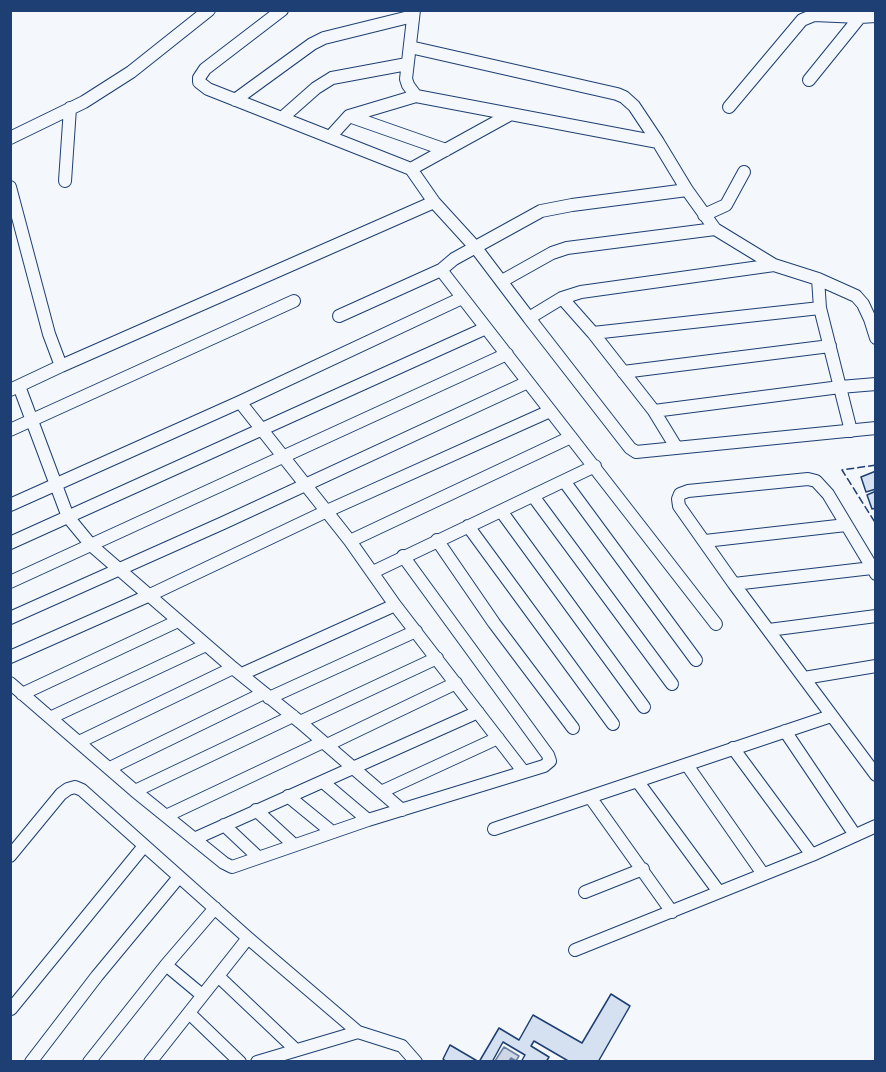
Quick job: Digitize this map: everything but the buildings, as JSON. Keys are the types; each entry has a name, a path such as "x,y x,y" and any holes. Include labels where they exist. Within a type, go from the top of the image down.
{"street":[{"path":"10,138 84,102 131,72 209,10"},
{"path":"282,10 201,74 200,82 203,86 411,170 434,202 476,248 502,281 630,448 636,452 642,452 876,428"},
{"path":"235,100 312,44 324,38 413,13 406,79 416,96"},
{"path":"729,106 802,20 814,15 876,16"},
{"path":"809,80 860,17"},
{"path":"410,47 617,94 634,106 687,190 716,229 774,265 818,279 856,296 863,304 876,338"},
{"path":"282,118 316,88 332,78 407,64"},
{"path":"330,137 349,116 416,96 658,142"},
{"path":"66,181 70,108"},
{"path":"411,170 509,115"},
{"path":"349,116 446,150"},
{"path":"704,215 726,205 744,172"},
{"path":"10,187 49,334 61,366"},
{"path":"339,316 441,270 454,259 541,211 687,190"},
{"path":"402,810 383,791 206,645 91,545 68,516 31,421 15,388 434,202"},
{"path":"502,281 552,253 567,248 716,229"},
{"path":"530,318 562,298 581,292 774,265"},
{"path":"441,270 716,624"},
{"path":"818,279 820,308 851,430"},
{"path":"10,506 462,298"},
{"path":"562,298 593,333 654,411 676,447"},
{"path":"10,430 294,301"},
{"path":"593,333 820,308"},
{"path":"10,543 486,328"},
{"path":"623,372 830,346"},
{"path":"10,582 507,354"},
{"path":"10,618 528,382"},
{"path":"654,411 876,384"},
{"path":"240,402 327,511 395,605 523,771"},
{"path":"10,657 550,411"},
{"path":"350,541 571,436"},
{"path":"373,572 595,466"},
{"path":"734,584 874,571 822,486 808,479 688,491 680,494 677,502 734,584 875,774"},
{"path":"564,482 696,660"},
{"path":"533,496 672,684"},
{"path":"501,511 644,707"},
{"path":"705,541 846,525"},
{"path":"468,526 613,724"},
{"path":"436,540 494,623 573,728"},
{"path":"10,683 52,717 135,792 232,867 368,820 544,766 550,761 548,755 403,556"},
{"path":"79,742 238,671 395,605"},
{"path":"769,630 876,616"},
{"path":"22,694 178,621"},
{"path":"110,768 416,631"},
{"path":"52,717 206,645"},
{"path":"135,792 437,658"},
{"path":"804,678 876,666"},
{"path":"166,816 456,683"},
{"path":"194,839 478,712"},
{"path":"494,829 831,716"},
{"path":"785,731 855,835"},
{"path":"383,791 498,738"},
{"path":"733,748 812,855"},
{"path":"687,765 763,874"},
{"path":"323,782 368,820"},
{"path":"638,782 719,892"},
{"path":"10,856 61,794 68,789 75,788 93,798 248,938 358,1032 402,1046 416,1062"},
{"path":"288,796 332,832"},
{"path":"590,797 672,912"},
{"path":"256,810 294,845"},
{"path":"224,825 258,857"},
{"path":"575,950 812,855 876,826"},
{"path":"11,1009 144,846"},
{"path":"585,892 643,869"},
{"path":"31,1062 96,976 179,877"},
{"path":"89,1062 166,965 215,908"},
{"path":"150,1062 248,938"},
{"path":"166,965 202,995"},
{"path":"218,976 296,1050"},
{"path":"189,1013 240,1062"},
{"path":"257,1062 358,1032"}],"shaded area":[{"path":"504,1047 519,1056 516,1061 511,1058 509,1061 495,1061"}],"fence":[{"path":"876,465 842,470 876,524"}]}
